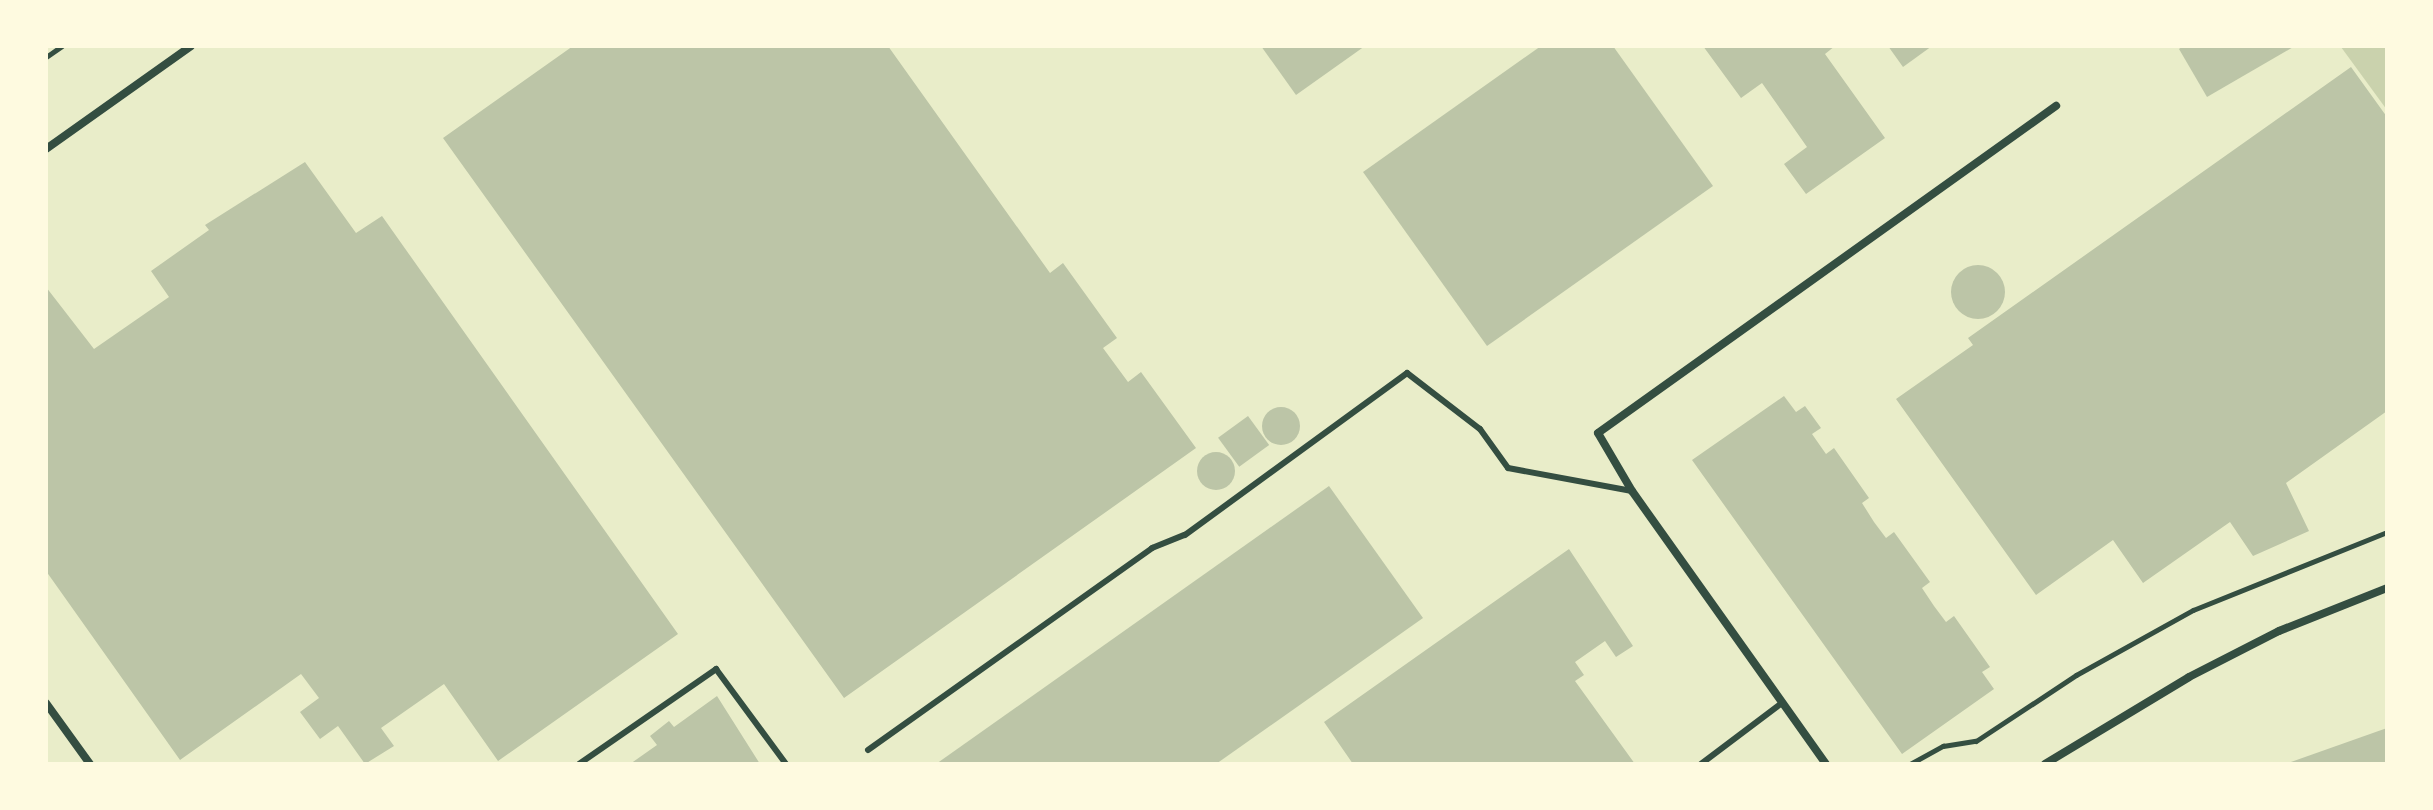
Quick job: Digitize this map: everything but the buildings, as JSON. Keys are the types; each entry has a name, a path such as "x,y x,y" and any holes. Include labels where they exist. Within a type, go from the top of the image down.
{"street":[{"path":"46,149 191,46"},
{"path":"1826,764 1632,491 1598,433 2056,106"},
{"path":"2045,764 2189,677 2279,631 2387,588"},
{"path":"46,703 90,764"}],"lane":[{"path":"868,750 1152,548 1185,535 1407,373 1480,429 1508,468 1632,491"},
{"path":"579,764 716,669 786,764"},
{"path":"1701,764 1782,703"}],"path":[{"path":"46,57 62,46"},
{"path":"1910,764 1943,746 1976,741 2076,675 2193,610 2387,532"}],"green space":[{"path":"2387,46 2387,110 2341,47"}]}
